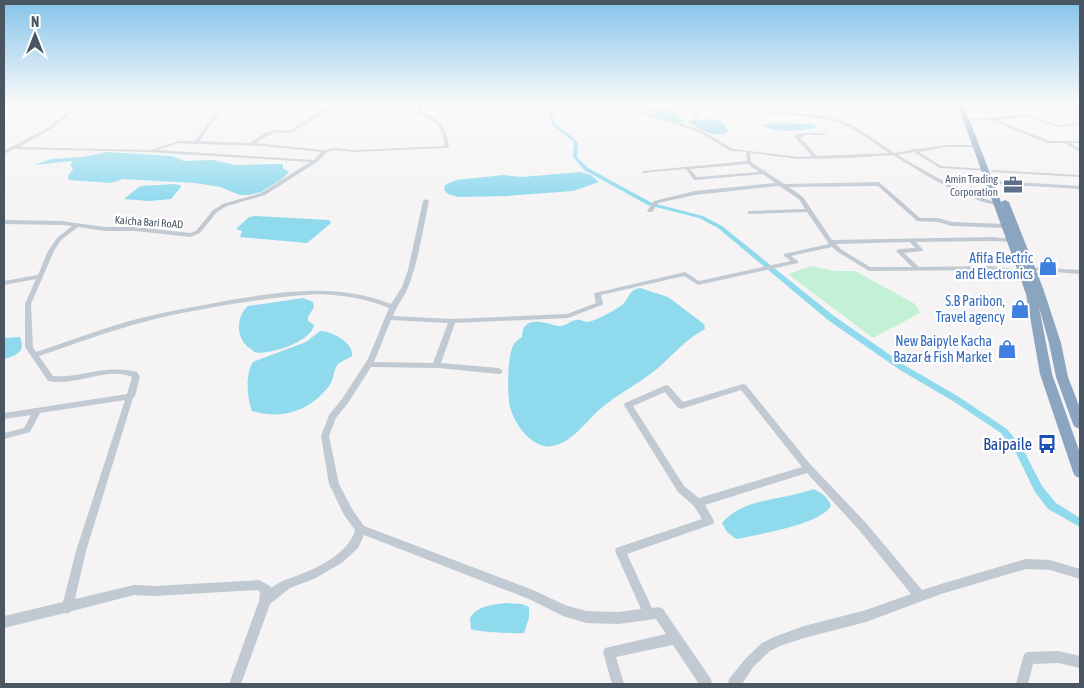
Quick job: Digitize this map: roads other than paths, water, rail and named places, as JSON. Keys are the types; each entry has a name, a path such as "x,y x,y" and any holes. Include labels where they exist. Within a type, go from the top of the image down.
{"highway":[{"path":"973,135 989,170 998,183 1027,271 1055,343 1062,377 1075,401 1080,424"},
{"path":"977,135 998,205 1012,241 1027,271 1046,374 1080,472"}],"street":[{"path":"4,153 37,135"},
{"path":"195,144 202,135"},
{"path":"249,145 265,135"},
{"path":"148,151 180,142 324,151 333,149 354,151 447,147 446,135"},
{"path":"707,135 732,150 789,158 894,154 947,146 977,146"},
{"path":"801,135 802,136 796,136 815,157"},
{"path":"865,135 894,154 967,194 985,202 998,205"},
{"path":"1031,135 1046,141 1080,142"},
{"path":"1064,142 1080,151"},
{"path":"13,148 148,151 315,161"},
{"path":"422,148 422,151 434,152 435,156"},
{"path":"914,150 940,167 1080,176"},
{"name":"Kaicha Bari RoAD","path":"4,222 61,223 76,226 191,235 198,232 215,210 225,205 263,194 315,161 324,151"},
{"path":"748,151 749,162"},
{"path":"644,172 749,162 801,198 832,244 869,270 990,268 1080,272"},
{"path":"687,168 696,179 763,173"},
{"path":"998,183 1080,188"},
{"path":"650,211 656,202 696,193 782,185 879,184 919,220 938,220 952,224 1006,226"},
{"path":"426,201 412,270 392,307 390,318 369,364 345,401 332,417 326,436 334,484 348,512 360,529 524,591 563,610 586,617 618,618 659,614 706,684"},
{"path":"750,213 809,210"},
{"path":"67,608 81,551 136,377 134,374 120,372 61,381 51,379 29,347 28,304 58,239 76,226"},
{"path":"390,318 452,321 568,316 600,304 598,294 685,274 698,284 764,268 776,268 796,262 786,256 832,244 911,240 992,239 1012,241"},
{"path":"911,240 920,250 898,251 918,269"},
{"path":"4,283 40,276"},
{"path":"34,355 174,312 260,297 342,292 365,297 392,307"},
{"path":"436,365 452,321"},
{"path":"369,364 436,365 499,371"},
{"path":"649,614 620,551 709,521 698,503 681,489 628,405 666,388 681,406 743,387 808,469 863,527 920,597"},
{"path":"4,416 131,396"},
{"path":"4,436 27,430 38,410"},
{"path":"698,503 808,469"},
{"path":"235,684 266,601 273,592 306,577 345,555 359,539 360,529"},
{"path":"734,684 750,662 766,647 778,641 866,616 1026,564 1050,565 1080,574"},
{"path":"4,622 134,590 258,585 266,590 266,601"},
{"path":"618,684 609,652 676,638"},
{"path":"1022,684 1028,658 1058,657 1080,662"}],"water":[{"path":"107,152 172,156 184,161 213,160 235,165 283,164 283,168 289,172 282,179 261,192 240,195 220,187 195,183 123,179 111,183 69,180 68,176 73,169 70,165 73,161 34,165 51,159 83,157"},
{"path":"580,172 591,175 599,182 573,191 506,196 458,197 448,194 444,190 445,185 456,180 504,175 522,177"},
{"path":"174,184 181,187 171,199 149,201 124,199 140,186"},
{"path":"249,217 329,220 331,223 307,243 240,237 242,231 236,229"},
{"path":"640,288 668,297 704,324 705,329 686,342 658,368 606,404 568,440 552,446 544,446 532,440 522,431 515,419 510,407 508,394 510,356 515,343 522,337 526,325 541,322 560,326 576,320 590,321 619,307 625,302 631,292"},
{"path":"303,298 313,302 314,307 308,317 308,321 314,325 306,337 289,346 261,353 254,352 242,340 239,330 240,319 248,306"},
{"path":"320,331 336,335 346,342 352,351 352,356 336,366 329,386 313,402 295,411 285,414 263,414 252,411 248,386 250,367 253,362 306,342"},
{"path":"20,337 22,346 19,352 4,359 4,338"},
{"path":"813,489 824,495 831,506 815,518 802,523 773,532 736,539 727,532 722,523 741,508"},
{"path":"506,603 522,604 529,607 529,618 524,633 471,629 470,618 477,610 486,606"}],"waterway":[{"path":"567,135 576,142 575,157 586,169 650,204 701,217 720,227 831,318 903,368 956,399 1004,431 1020,451 1038,489 1052,506 1080,523"}],"place":[{"name":"Amin Trading Corporation","path":"1013,185"},
{"name":"Afifa Electric and Electronics","path":"1048,266"},
{"name":"S.B Paribon, Travel agency","path":"1020,309"},
{"name":"New Baipyle Kacha Bazar & Fish Market","path":"1007,349"},
{"name":"Baipaile","path":"1047,444"}]}
